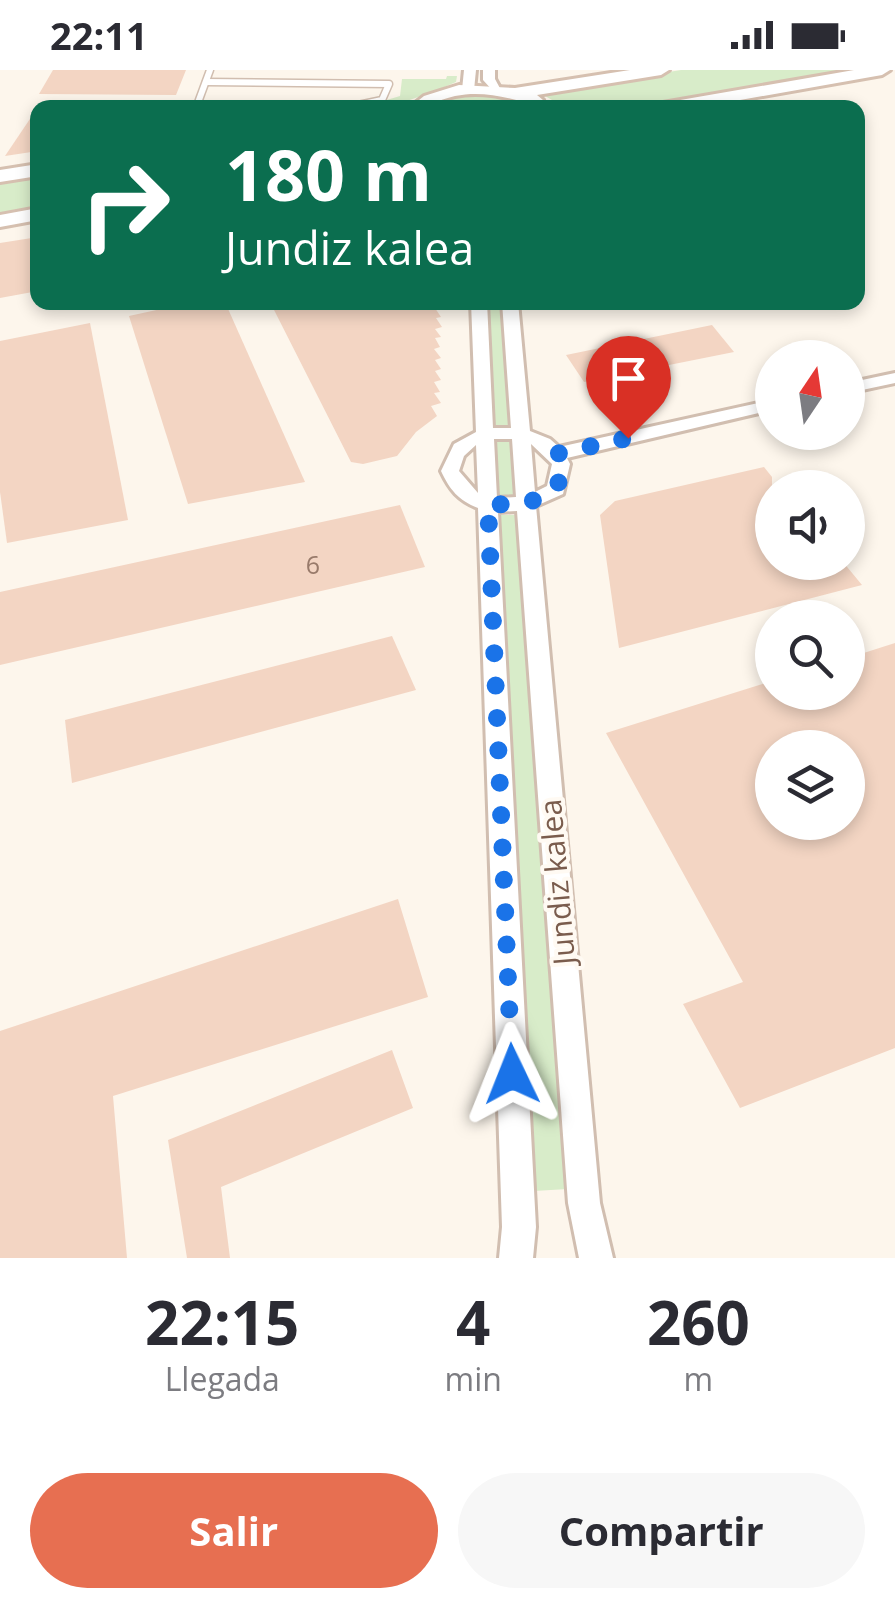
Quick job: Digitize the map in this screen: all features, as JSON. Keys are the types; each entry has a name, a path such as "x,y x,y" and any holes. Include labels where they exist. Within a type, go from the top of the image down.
{"street":[{"path":"468,90 470,70"},
{"path":"488,70 489,80 498,90"},
{"path":"517,93 661,70"},
{"path":"709,100 882,70"},
{"path":"431,100 468,90 498,90 531,100"},
{"path":"0,176 30,171"},
{"path":"0,221 30,215"},
{"name":"Jundiz kalea","path":"479,310 518,1226 516,1258"},
{"name":"Jundiz kalea","path":"511,310 583,1190 596,1258"},
{"path":"865,384 895,378"},
{"path":"556,454 755,409"},
{"path":"485,434 522,434 549,445 556,454 561,471 556,489 527,504 488,504 465,494 450,471 458,450 485,434"}],"lane":[{"path":"199,100 210,70"},
{"path":"206,82 389,84 382,100"}],"green space":[{"path":"681,70 868,70 688,100 552,100 540,93"},
{"path":"457,76 456,82 410,100 387,100 400,96 402,79"},
{"path":"486,94 509,100 446,100"},
{"path":"30,175 30,212 0,217 0,180"},
{"path":"487,310 504,310 513,427 494,427"},
{"path":"496,442 513,442 518,496 498,496"},
{"path":"499,515 519,515 568,1189 534,1191"}],"building":[{"path":"53,70 186,70 176,95 39,94"},
{"path":"30,119 30,152 5,156"},
{"path":"30,238 30,292 0,298 0,243"},
{"path":"156,310 229,310 305,482 188,504 129,316"},
{"path":"274,310 436,310 442,327 435,329 441,337 435,338 440,347 434,349 441,358 435,360 441,369 435,371 441,380 434,382 440,392 434,393 441,403 431,406 437,416 416,432 397,456 363,464 351,462"},
{"path":"90,323 128,520 7,543 0,492 0,341"},
{"path":"712,325 734,352 584,382 566,355"},
{"path":"764,467 766,470 755,470 755,580 858,580 862,585 804,600 755,600 755,613 619,648 600,515 615,501"},
{"path":"400,505 425,567 0,665 0,592"},
{"path":"392,636 416,690 72,783 65,720"},
{"path":"895,643 895,1048 740,1108 683,1004 743,982 606,733 755,686 755,710 865,710 865,653"},
{"path":"398,899 428,997 113,1096 127,1258 0,1258 0,1031"},
{"path":"392,1050 413,1108 221,1187 230,1258 187,1258 168,1140"}],"route":[{"path":"512,1074 488,504 527,504 543,498 556,489 559,480 561,464 556,454 628,438"}]}
